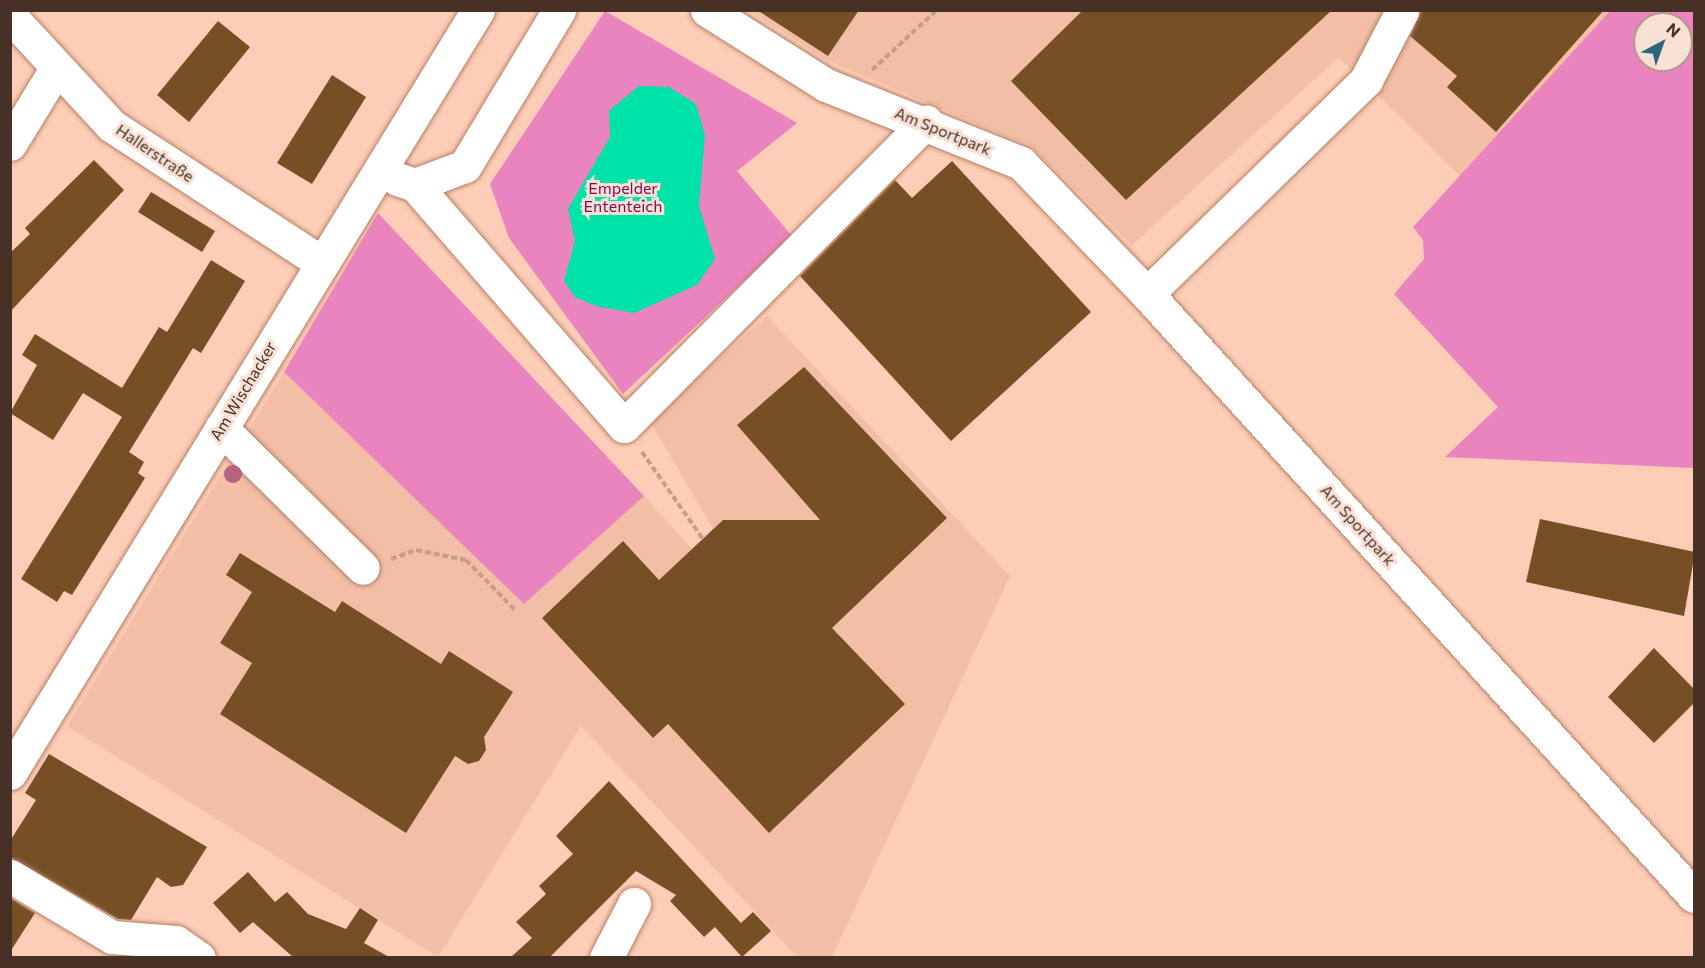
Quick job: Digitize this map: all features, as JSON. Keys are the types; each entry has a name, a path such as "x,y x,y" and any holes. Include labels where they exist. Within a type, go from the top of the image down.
{"street":[{"name":"Am Wischacker","path":"10,773 478,10"},
{"path":"415,185 465,166 559,10"},
{"name":"Am Sportpark","path":"707,10 848,94 926,122 1021,163 1147,294 1570,756 1695,896"},
{"path":"1147,294 1366,80 1402,11"},
{"name":"Hallerstraße","path":"10,16 56,69 112,126 322,263"},
{"path":"10,144 56,69"},
{"path":"378,172 415,185 624,426 759,287 926,122"},
{"path":"221,428 363,568"},
{"path":"10,876 112,937 176,942 199,957"},
{"path":"606,957 634,904"}],"path":[{"path":"848,94 937,10"},
{"path":"624,426 703,539"},
{"path":"363,568 416,550 466,560 516,611"}],"shaded area":[{"path":"751,11 1611,11 1461,177 1339,57 1132,245 1032,147 826,60"},
{"path":"639,86 669,87 696,104 705,135 699,206 715,259 697,285 634,313 596,306 575,297 564,281 575,241 568,209 610,137 609,111"},
{"path":"767,316 1010,576 832,957 797,957 581,726 438,957 67,726 284,372 524,604 644,496 692,549 713,529 649,420"}],"green space":[{"path":"1611,10 1694,11 1694,468 1445,457 1498,407 1394,294 1424,259 1423,240 1413,227"},
{"name":"Empelder Ententeich","path":"605,11 797,123 737,171 792,236 623,394 509,238 490,184"},
{"path":"378,213 644,496 524,604 284,372"}],"building":[{"path":"757,10 859,10 828,56"},
{"path":"1083,10 1332,10 1126,200 1011,81"},
{"path":"1421,10 1604,10 1496,132 1447,87 1457,76 1410,36"},
{"path":"218,21 250,47 189,122 157,95"},
{"path":"332,75 366,97 312,184 277,163"},
{"path":"94,160 124,190 10,312 10,253 30,234 25,228"},
{"path":"952,161 1091,312 951,441 800,276 895,180 912,198"},
{"path":"151,192 215,231 202,252 138,212"},
{"path":"211,260 245,281 201,353 193,348 129,452 144,462 138,473 145,478 72,595 64,591 57,602 21,579 122,417 83,393 53,440 10,413 37,365 22,355 35,334 122,388 159,327 167,332"},
{"path":"804,367 947,518 832,628 905,704 769,833 668,724 653,738 542,618 623,541 659,580 723,520 820,520 737,425"},
{"path":"1540,519 1695,552 1684,616 1526,582"},
{"path":"240,553 335,612 342,601 441,664 449,651 513,692 484,737 486,750 479,761 468,764 455,756 406,833 220,714 252,663 220,643 252,592 226,575"},
{"path":"1654,648 1695,690 1695,702 1654,743 1608,697"},
{"path":"49,754 207,847 183,885 171,887 157,877 131,920 118,919 10,857 10,841 36,800 25,793"},
{"path":"609,781 741,923 753,912 771,931 742,957 715,927 704,937 670,901 676,895 636,871 550,957 511,957 532,938 516,922 546,894 539,886 573,854 556,836"},
{"path":"248,872 275,902 287,892 308,914 346,929 360,908 378,920 364,943 389,957 293,957 253,922 240,933 213,903"},
{"path":"10,898 35,913 10,952"}]}
